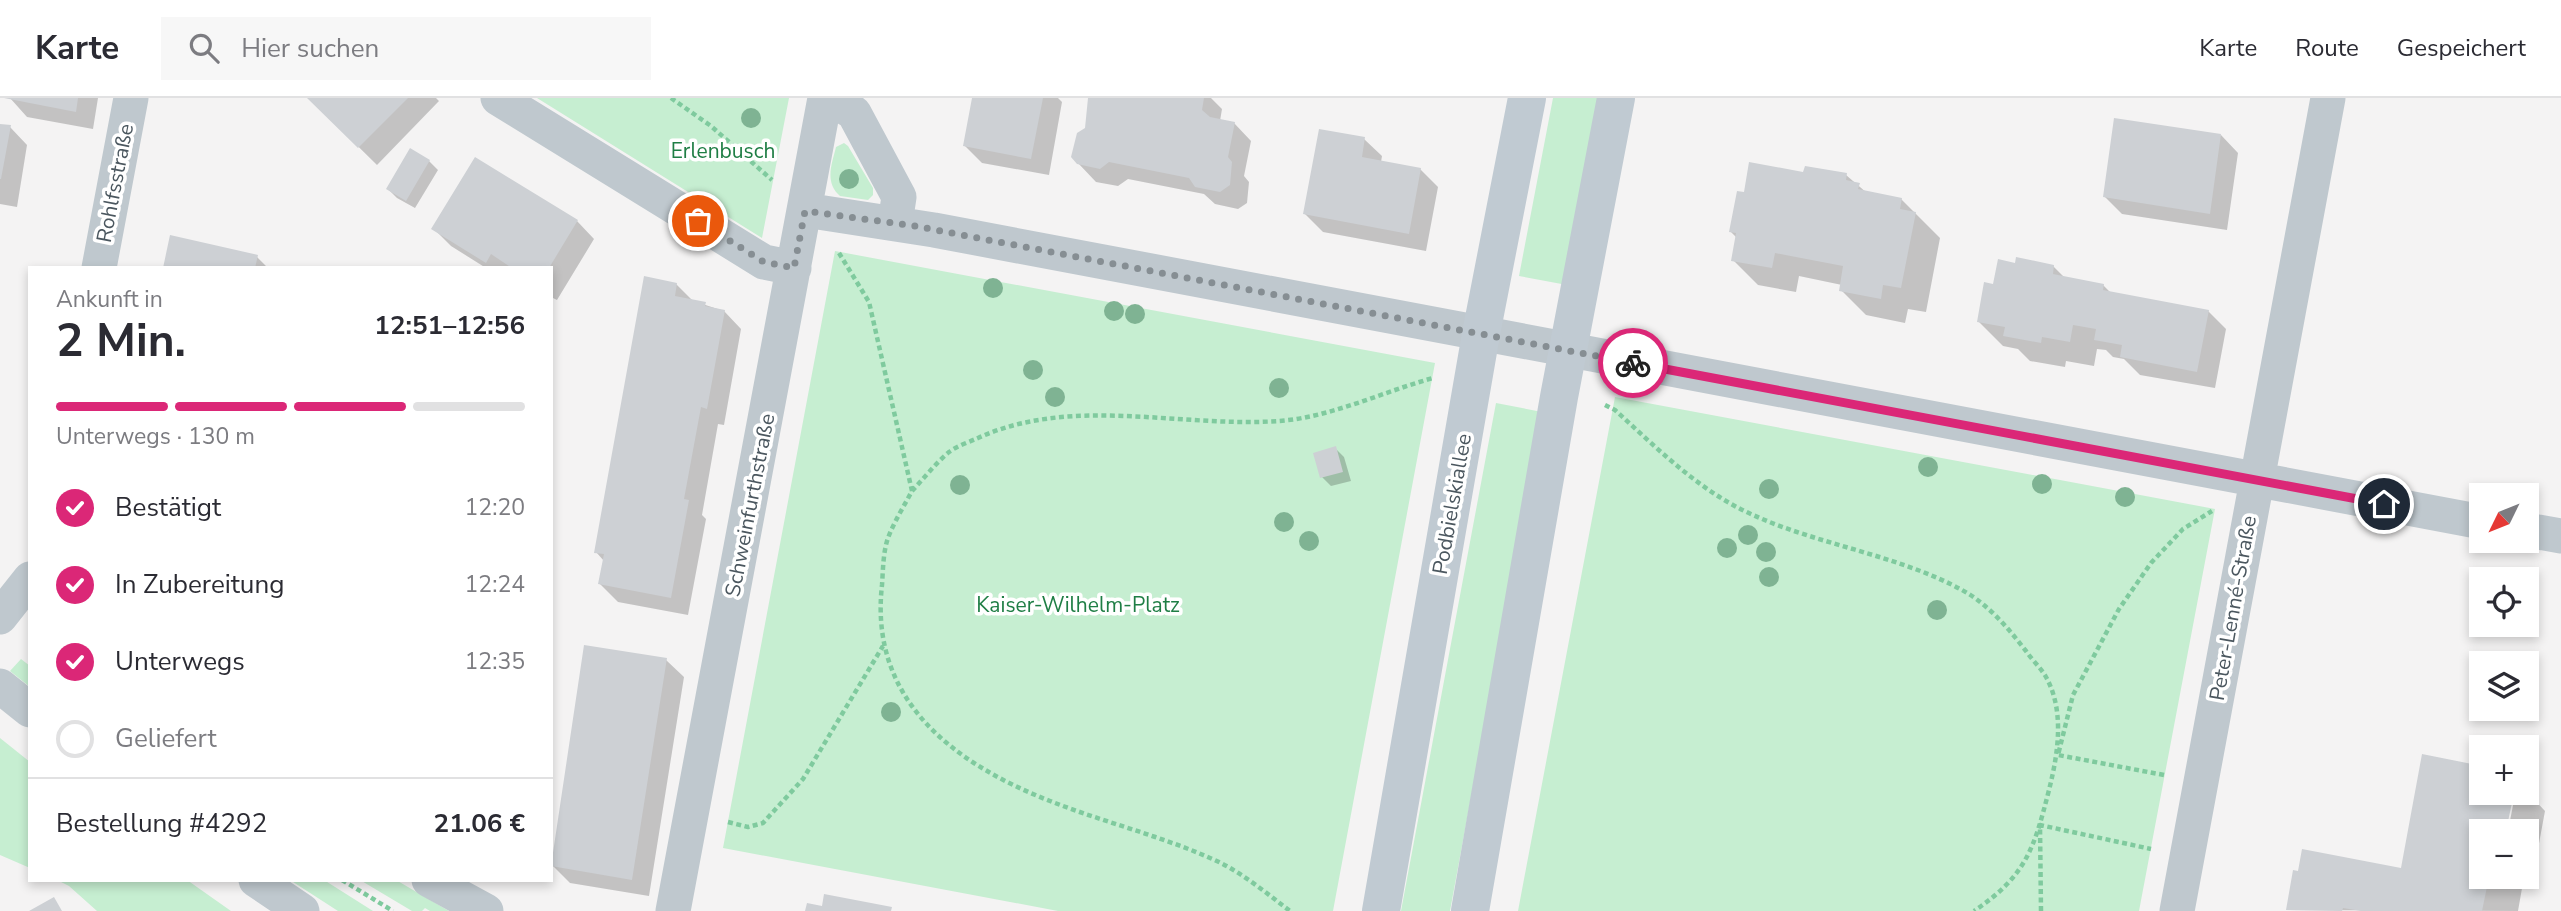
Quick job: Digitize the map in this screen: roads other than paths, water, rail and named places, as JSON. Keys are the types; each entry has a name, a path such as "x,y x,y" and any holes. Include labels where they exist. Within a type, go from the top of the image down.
{"street":[{"name":"Rohlfsstraße","path":"99,266 131,98"},
{"path":"498,98 764,262 794,268"},
{"name":"Schweinfurthstraße","path":"673,911 825,98"},
{"path":"830,98 854,113 899,197 895,223"},
{"name":"Podbielskiallee","path":"1381,911 1482,334 1527,98"},
{"path":"1471,911 1568,350 1616,98"},
{"name":"Peter-Lenné-Straße","path":"2177,911 2328,98"},
{"path":"805,211 895,223 2469,520"},
{"path":"2539,532 2561,536"},
{"path":"0,617 21,583"},
{"path":"0,686 28,708"},
{"path":"259,882 302,911"},
{"path":"433,882 486,911"}],"park label":[{"name":"Erlenbusch","path":"723,151"},
{"name":"Kaiser-Wilhelm-Platz","path":"1078,605"}]}
